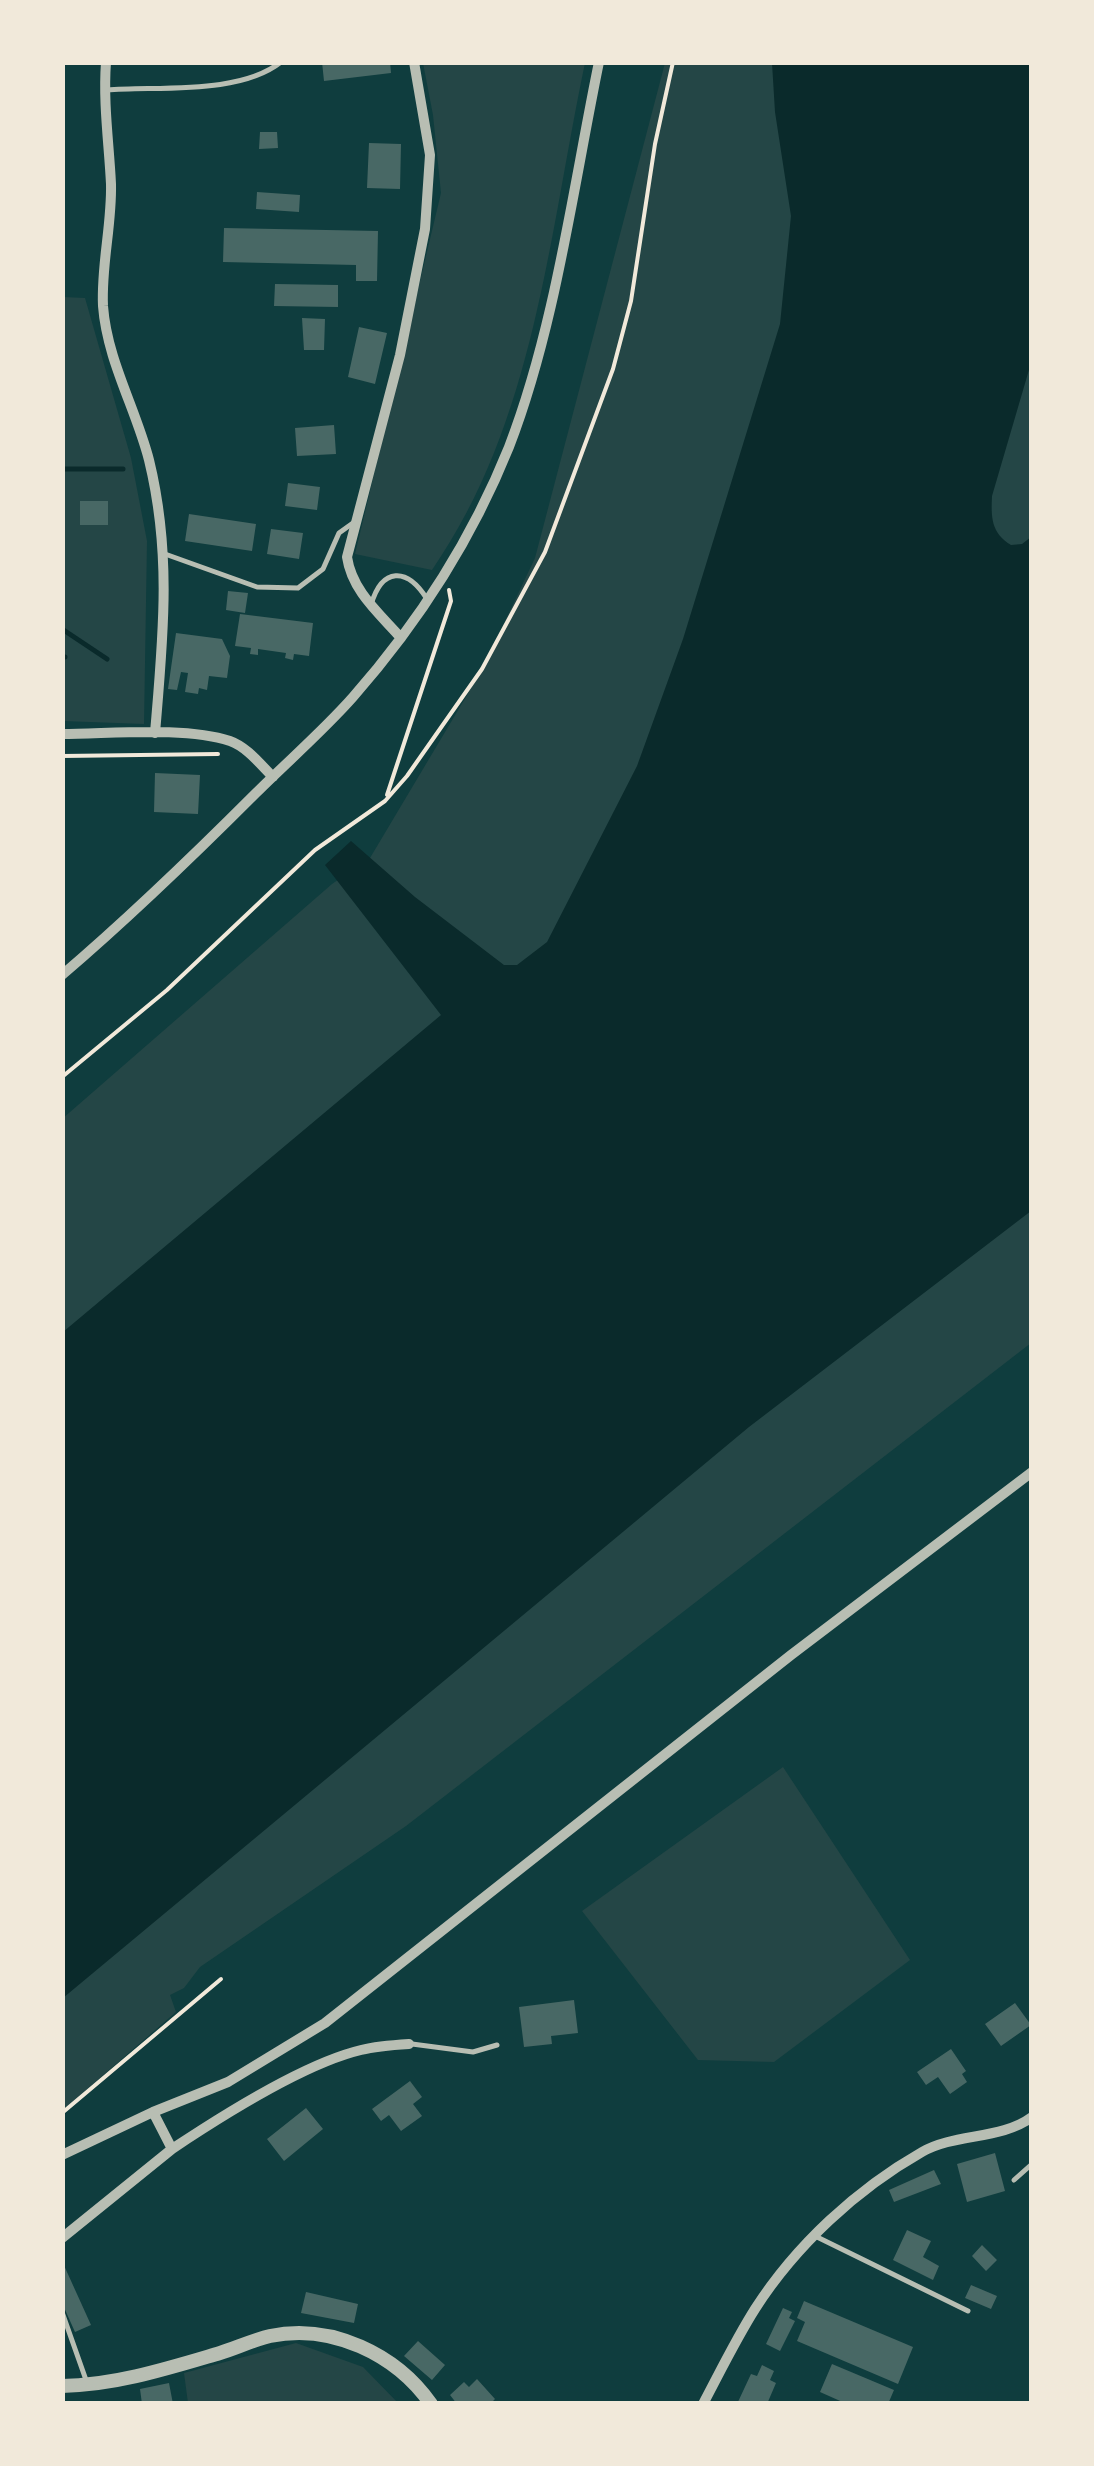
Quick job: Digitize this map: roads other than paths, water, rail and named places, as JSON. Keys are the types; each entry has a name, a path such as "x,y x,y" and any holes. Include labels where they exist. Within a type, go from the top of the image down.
{"street":[{"path":"106,62 104,90 111,185 104,306 116,364 148,455 165,554 155,733"},
{"path":"401,638 350,574 348,556 400,355 425,229 430,155 414,62"},
{"path":"62,975 194,855 352,698 446,576 490,491 526,398 543,336 599,62"},
{"path":"62,734 155,733 232,742 249,752 272,776"},
{"path":"62,2155 152,2112 228,2082 325,2023 775,1667 1032,1472"},
{"path":"62,2238 172,2149 238,2108 315,2068 362,2050 408,2044"},
{"path":"152,2112 172,2149"},
{"path":"703,2404 756,2307 814,2236 874,2182 926,2149 1005,2130 1031,2118"},
{"path":"62,2386 176,2366 271,2336 308,2333 344,2339 384,2358 431,2404"}],"lane":[{"path":"104,90 236,84 259,78 281,62"},
{"path":"165,554 257,586 298,588 323,569 338,534 357,519"},
{"path":"371,605 384,580 396,575 416,582 429,602"},
{"path":"408,2044 473,2052 497,2045"},
{"path":"1014,2180 1032,2164"},
{"path":"814,2236 968,2311"},
{"path":"62,2312 87,2384"}],"waterway":[{"path":"62,469 123,469"},
{"path":"62,629 107,659"}]}
